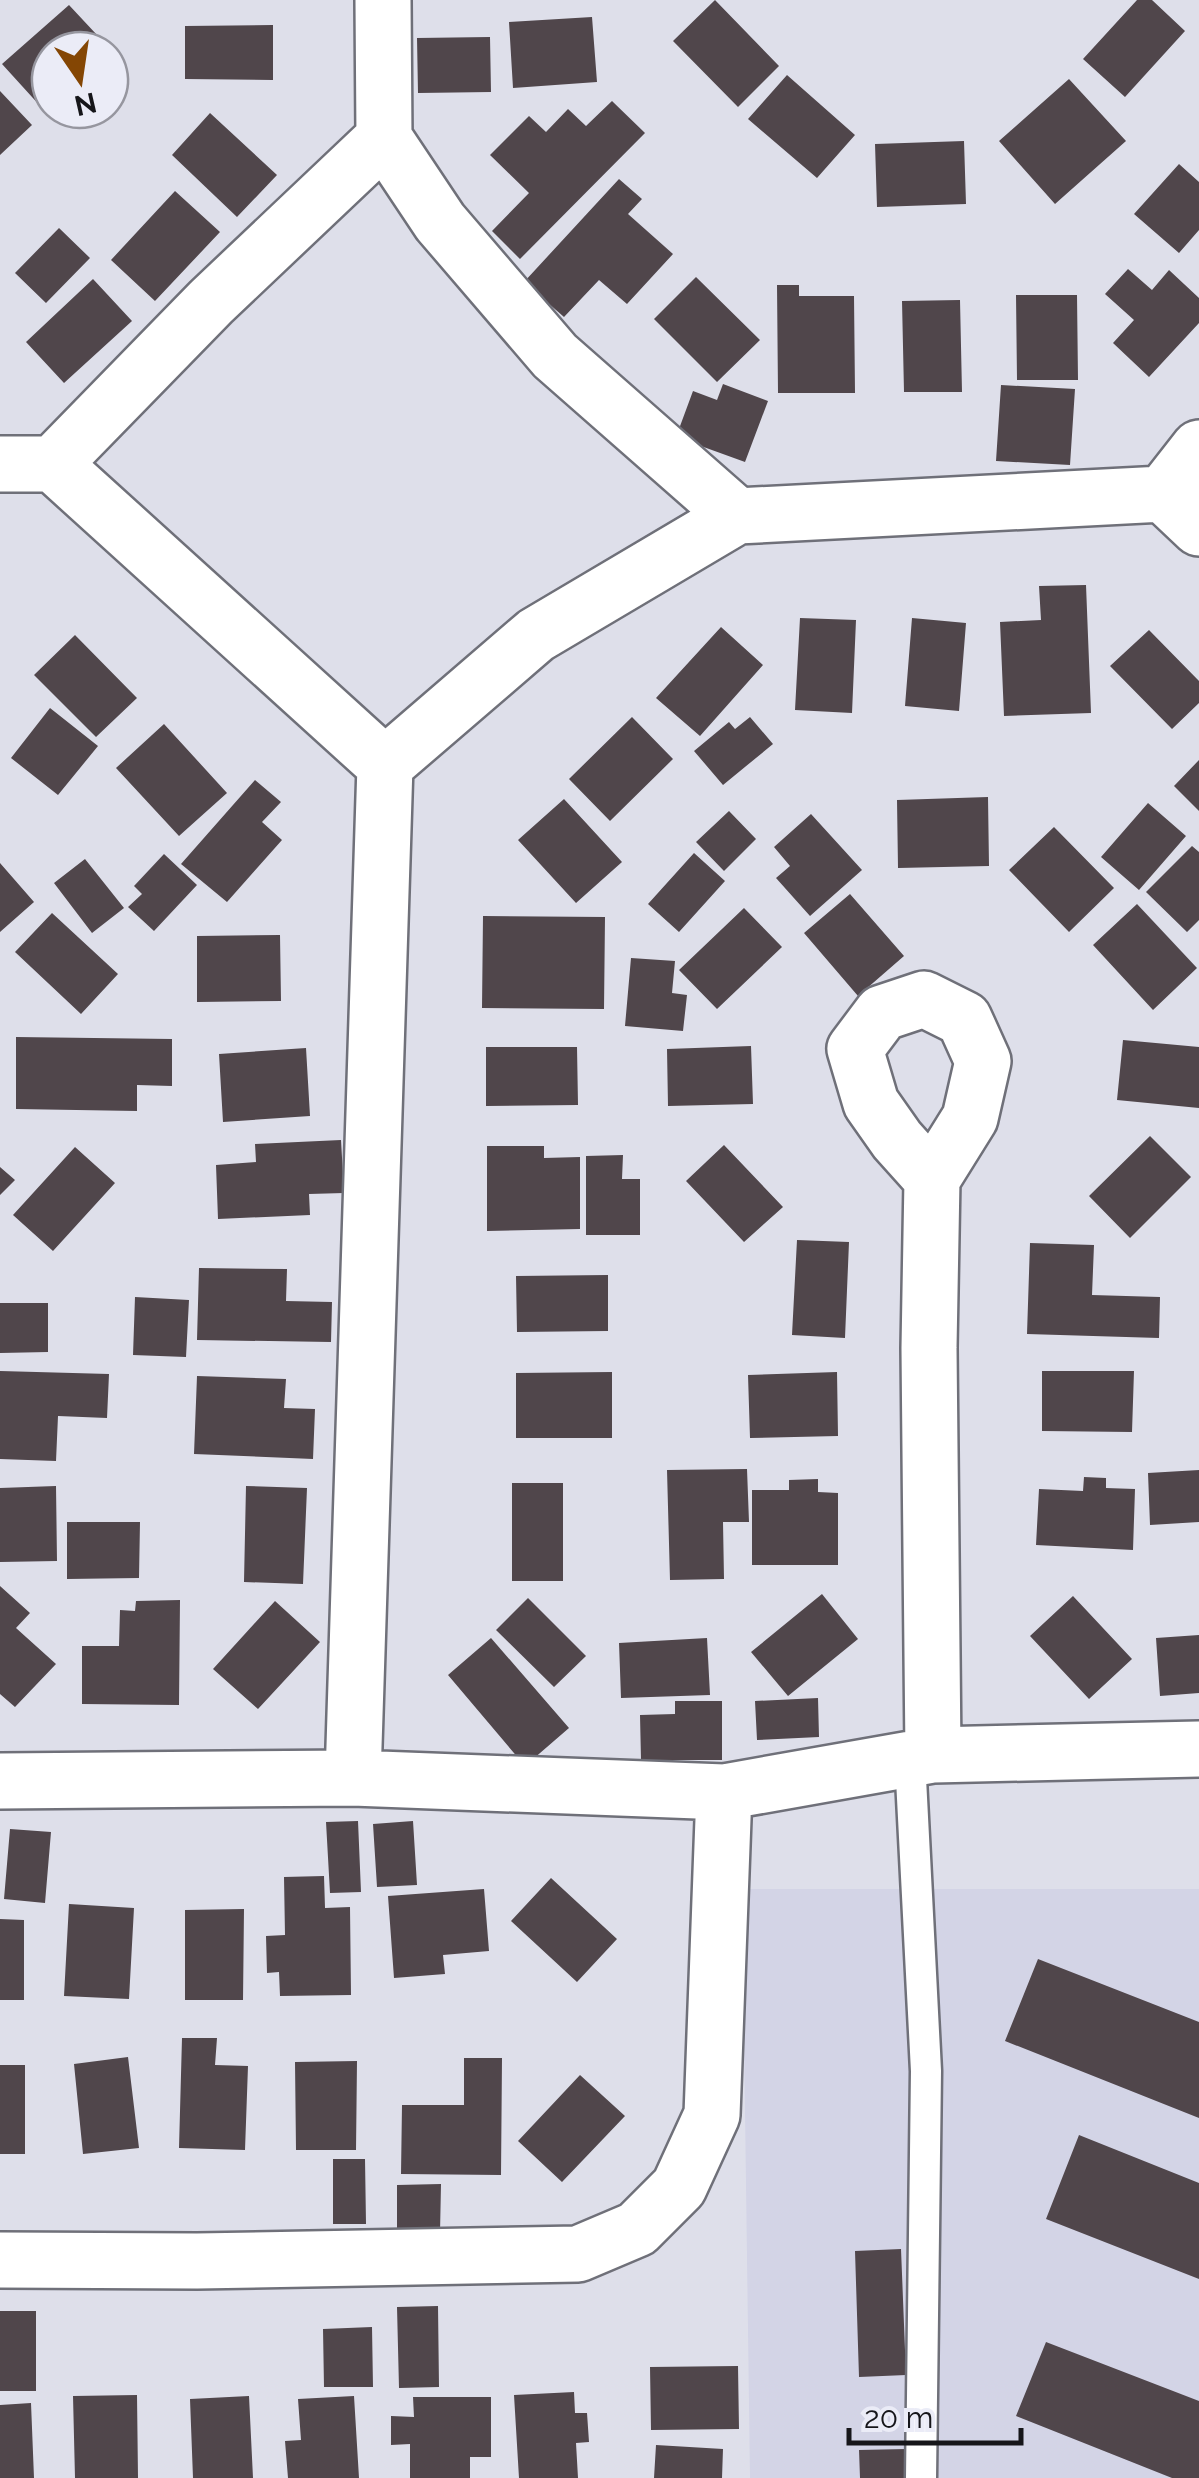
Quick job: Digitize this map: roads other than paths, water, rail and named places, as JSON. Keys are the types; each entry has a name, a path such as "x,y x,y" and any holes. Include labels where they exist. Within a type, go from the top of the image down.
{"street":[{"path":"383,0 384,138 440,222 555,356 737,516"},
{"path":"384,138 210,302 26,464 385,765"},
{"path":"354,1778 385,765 536,635 737,516 1181,511 1199,448"},
{"path":"922,1757 932,1179"},
{"path":"0,1781 354,1778 724,1792 922,1757 1199,1749"},
{"path":"0,2260 197,2261 578,2254 637,2228 679,2188 712,2115 724,1792"}],"lane":[{"path":"921,2478 926,2072 922,1757"}]}
